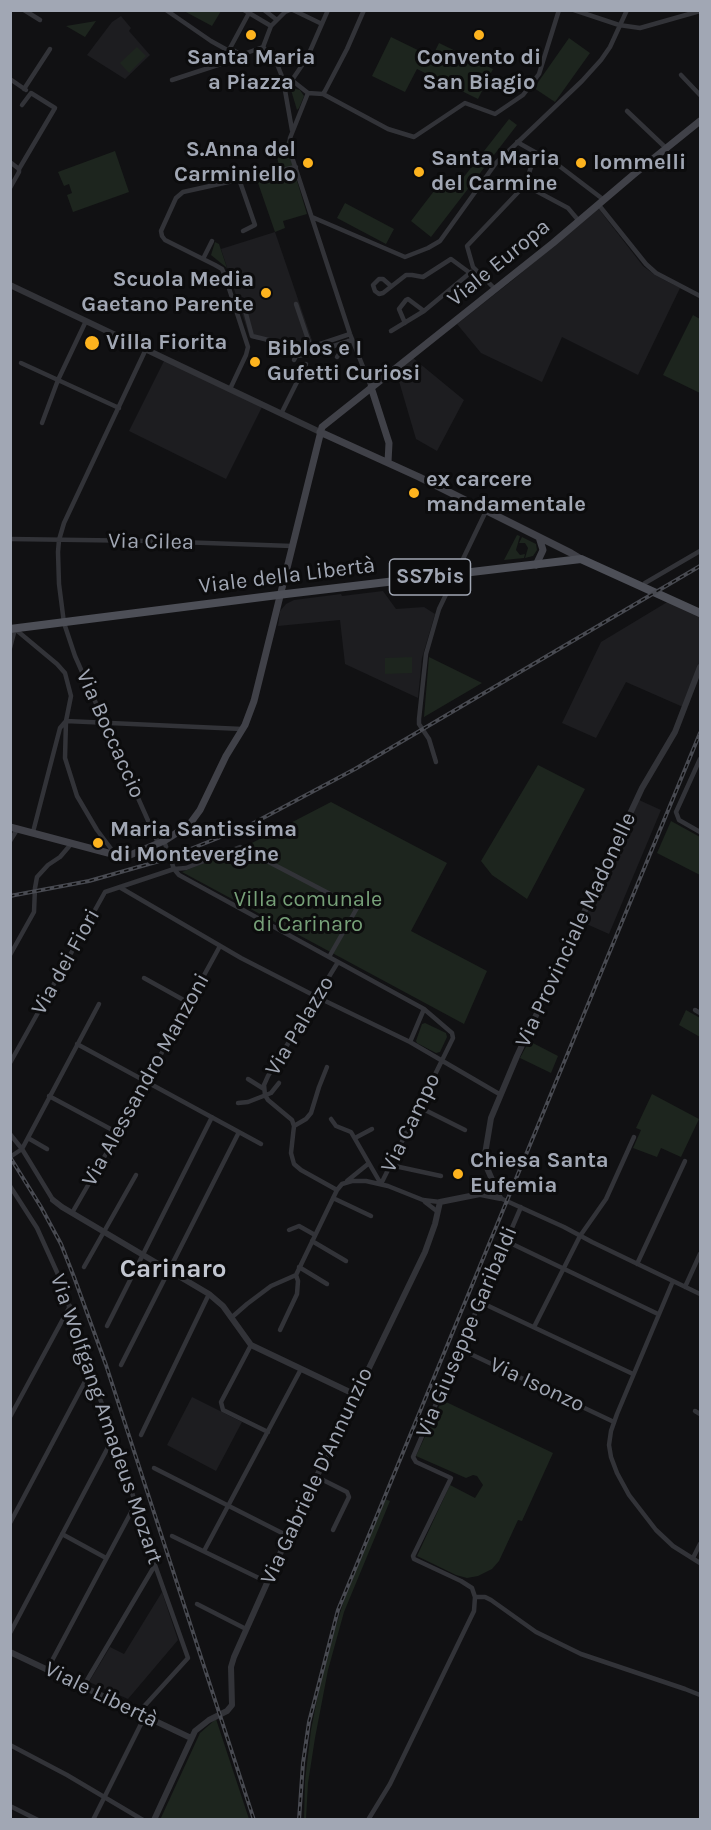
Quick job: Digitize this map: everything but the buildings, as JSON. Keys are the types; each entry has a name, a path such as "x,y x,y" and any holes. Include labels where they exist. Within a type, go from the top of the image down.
{"main road":[{"name":"Viale Europa","path":"320,432 324,424 495,290 700,121"},
{"path":"370,387 389,443 388,462"},
{"path":"14,828 115,854 130,855 161,842 189,825 200,810 242,729 254,700 320,432 388,462 581,559"},
{"path":"536,564 543,550 539,537"},
{"name":"Viale della Libertà","path":"13,629 581,559 700,613"}],"street":[{"path":"24,10 40,20"},
{"path":"166,10 211,41 241,55"},
{"path":"264,10 276,20"},
{"path":"172,80 227,62 263,46 271,26 285,12 291,10 322,24"},
{"path":"292,80 307,58 328,10"},
{"path":"323,94 364,10"},
{"path":"283,79 289,78 308,93 323,94 364,114 388,129 414,137 465,103 495,114 523,94 539,74 559,10"},
{"path":"574,10 620,25 640,28 700,11"},
{"path":"312,217 405,257 428,249 440,241 496,163 601,60 610,47 627,10"},
{"path":"229,51 250,12 271,26"},
{"path":"263,46 275,59 283,79 292,131"},
{"path":"24,89 50,49"},
{"path":"681,75 700,95"},
{"path":"10,80 55,108 11,187"},
{"path":"22,105 31,93"},
{"path":"308,93 292,131 290,148 350,338 370,387"},
{"path":"627,111 667,148"},
{"path":"517,142 558,165 601,202 646,264 656,273 700,296"},
{"path":"473,271 467,246 525,185 533,160"},
{"path":"10,162 19,169"},
{"path":"230,389 246,355 248,344 225,276 219,267 165,240 161,233 162,227 176,198 183,192 296,167"},
{"path":"239,179 255,225 250,231 243,231"},
{"path":"525,185 568,208 579,221"},
{"path":"203,259 212,241"},
{"path":"391,286 406,276 423,277 451,259 473,271 495,290"},
{"path":"391,331 424,311 473,271"},
{"path":"10,285 320,432"},
{"path":"405,323 399,309 406,300 408,299 424,311"},
{"path":"296,304 310,345"},
{"path":"245,310 252,336 293,346 314,346 350,338"},
{"path":"42,423 58,380 86,321"},
{"path":"337,357 350,338"},
{"path":"294,360 296,356 306,355 350,338"},
{"name":"Via Boccaccio","path":"146,349 64,523 58,552 59,584 64,623 75,656 174,868"},
{"path":"21,363 119,408"},
{"path":"281,414 306,364"},
{"path":"436,762 429,739 419,724 426,654 438,609 486,511"},
{"name":"Via Cilea","path":"10,539 292,546"},
{"path":"645,588 651,580 700,551"},
{"path":"10,648 13,629 51,658 65,674 71,696 66,721 65,758 77,796 97,830 115,854"},
{"name":"Via Provinciale Madonelle","path":"500,1198 487,1168 485,1154 491,1118 517,1056 642,788 675,732 700,667"},
{"path":"66,721 242,729"},
{"path":"33,832 60,728 66,721"},
{"path":"700,759 676,812 679,820 700,832"},
{"path":"10,842 14,828"},
{"path":"10,955 34,912 38,877 72,843"},
{"path":"121,888 174,868 186,868 240,847 357,908 329,957"},
{"path":"174,868 179,876 424,1009 410,1042"},
{"path":"121,888 220,946 317,998 410,1042 501,1095"},
{"name":"Via dei Fiori","path":"10,1063 105,892 121,888"},
{"name":"Via Alessandro Manzoni","path":"72,1213 220,946"},
{"name":"Via Palazzo","path":"265,1091 264,1085 268,1076 338,962"},
{"path":"144,978 189,1003"},
{"path":"10,1157 22,1149 99,1005"},
{"name":"Via Campo","path":"381,1184 453,1038 452,1033 424,1009"},
{"path":"695,1010 700,1013"},
{"path":"77,1044 261,1144"},
{"path":"294,1126 311,1113 327,1067"},
{"path":"248,1079 271,1093 279,1083"},
{"path":"238,1103 248,1102 265,1091"},
{"path":"265,1091 268,1100 292,1119 294,1126 291,1154 294,1164 337,1190"},
{"path":"49,1096 118,1133"},
{"path":"419,1107 465,1130"},
{"path":"106,1326 212,1117"},
{"path":"331,1119 336,1126 351,1132 381,1184"},
{"path":"355,1138 372,1129"},
{"path":"121,1365 239,1132"},
{"path":"10,1134 22,1149 53,1200 209,1294 223,1306 251,1345 356,1395"},
{"path":"534,1327 580,1236 606,1198 634,1137"},
{"path":"28,1138 47,1149"},
{"path":"637,1264 685,1161"},
{"path":"280,1330 297,1294 296,1275 299,1267 337,1190 368,1164"},
{"path":"390,1165 441,1176"},
{"path":"84,1267 136,1176"},
{"path":"342,1184 366,1181 381,1184 423,1200 440,1202 480,1194 495,1196 700,1294"},
{"name":"Via Wolfgang Amadeus Mozart","path":"10,1186 37,1228 70,1306 90,1372 114,1436 155,1565 188,1658 142,1714"},
{"path":"333,1198 370,1216"},
{"path":"423,1200 438,1212"},
{"name":"Via Gabriele D'Annunzio","path":"191,1738 201,1725 227,1711 232,1704 231,1668 234,1657 288,1536 425,1252 440,1202"},
{"name":"Via Giuseppe Garibaldi","path":"475,1597 471,1588 461,1581 414,1559 413,1556 451,1478 416,1462 412,1457 520,1208"},
{"path":"289,1230 299,1226 315,1235"},
{"path":"312,1241 346,1261"},
{"path":"506,1241 658,1314"},
{"path":"685,1287 700,1254"},
{"path":"299,1267 327,1284"},
{"path":"231,1318 271,1286 296,1275"},
{"path":"673,1281 614,1422 609,1445 617,1473 629,1495 656,1530 673,1546 700,1563"},
{"path":"141,1435 209,1294"},
{"path":"480,1302 633,1374"},
{"path":"10,1418 70,1306"},
{"path":"251,1345 221,1402 224,1410 268,1432"},
{"name":"Via Isonzo","path":"459,1349 614,1422"},
{"path":"204,1551 301,1369"},
{"path":"11,1520 90,1372"},
{"path":"10,1633 114,1436"},
{"path":"154,1468 288,1536"},
{"path":"317,1477 347,1492 349,1497 333,1530"},
{"path":"48,1670 136,1503"},
{"path":"62,1534 106,1558"},
{"path":"172,1536 267,1582"},
{"path":"693,1558 700,1544"},
{"path":"83,1687 155,1565"},
{"path":"368,1820 390,1784 468,1625 474,1611 475,1597 486,1597 536,1632 581,1654 700,1695"},
{"path":"197,1604 246,1629"},
{"name":"Viale Libertà","path":"10,1652 191,1738"},
{"path":"93,1820 142,1714"},
{"path":"153,1820 191,1738"},
{"path":"10,1745 143,1820"},
{"path":"10,1806 38,1820"}],"shaded area":[{"path":"121,16 131,28 129,31 150,55 125,79 87,55 112,22"},
{"path":"598,208 643,266 680,288 638,375 562,337 542,382 481,353 457,324"},
{"name":"Scuola Media Gaetano Parente","path":"275,232 314,346 306,350 250,338 221,249"},
{"path":"413,358 464,400 437,451 416,439 396,371"},
{"path":"165,359 262,407 226,479 129,431"},
{"path":"383,591 396,609 424,607 435,614 422,658 418,698 345,664 340,620 278,626 280,611 294,600"},
{"path":"669,601 700,615 700,663 683,707 626,682 596,738 562,723 601,642"},
{"path":"639,800 661,810 609,934 582,922"},
{"path":"192,1397 242,1422 216,1471 167,1445"},
{"path":"162,1592 178,1640 128,1699 89,1682 110,1647 124,1654"}],"green space":[{"path":"184,11 221,11 212,26"},
{"path":"96,21 85,37 66,26"},
{"path":"391,37 432,57 439,43 493,69 478,99 417,69 405,92 372,76"},
{"path":"569,38 590,53 555,102 534,88"},
{"path":"137,47 146,56 129,73 120,63"},
{"path":"293,88 300,90 304,96 297,110 291,90"},
{"path":"509,119 517,125 431,237 411,221 444,178 456,187"},
{"path":"288,140 295,165 283,169 279,165 274,146 285,144"},
{"path":"115,151 129,192 73,212 67,195 72,193 69,184 64,186 58,172"},
{"path":"291,172 295,174 307,214 283,221 285,228 275,232 257,180"},
{"path":"345,203 394,229 386,244 337,218"},
{"path":"215,242 219,244 227,268 211,255"},
{"path":"693,315 700,319 700,393 663,375"},
{"path":"517,535 520,536 516,550 520,555 525,554 524,558 504,560"},
{"path":"522,537 536,544 537,550 533,556 525,558 528,548 525,543 519,543"},
{"path":"412,657 412,673 385,674 385,658"},
{"path":"429,657 482,683 424,717"},
{"path":"538,765 585,789 527,899 492,875 481,861"},
{"name":"Villa comunale di Carinaro","path":"331,802 447,863 411,931 487,971 464,1024 182,872 248,845"},
{"path":"671,821 700,837 700,875 657,853"},
{"path":"686,1010 700,1018 700,1037 679,1025"},
{"path":"425,1023 446,1033 447,1037 440,1052 436,1053 417,1043 422,1024"},
{"path":"529,1041 558,1056 551,1073 520,1058"},
{"path":"652,1094 699,1119 681,1157 661,1148 657,1157 633,1148 641,1130 636,1128"},
{"path":"442,1400 553,1453 522,1521 518,1520 499,1561 492,1569 478,1576 467,1578 417,1556 450,1485 475,1498 483,1485 477,1476 466,1478 416,1456"},
{"path":"385,1499 390,1501 344,1612 328,1670 315,1738 308,1783 306,1819 304,1819 305,1781 311,1730 320,1684 346,1594"},
{"path":"216,1719 249,1819 160,1820 200,1733"}],"railway":[{"path":"10,896 89,881 163,860 248,826 355,769 700,566"},
{"path":"299,1820 303,1763 309,1722 338,1610 700,733"},
{"path":"10,1157 61,1244 74,1277 106,1365 254,1820"}],"place":[{"name":"Santa Maria a Piazza","path":"251,35"},
{"name":"Convento di San Biagio","path":"479,35"},
{"name":"S.Anna del Carminiello","path":"308,163"},
{"name":"Iommelli","path":"581,163"},
{"name":"Santa Maria del Carmine","path":"419,172"},
{"name":"Scuola Media Gaetano Parente","path":"266,293"},
{"name":"Villa Fiorita","path":"92,343"},
{"name":"Biblos e I Gufetti Curiosi","path":"255,362"},
{"name":"ex carcere mandamentale","path":"414,493"},
{"name":"Maria Santissima di Montevergine","path":"98,843"},
{"name":"Chiesa Santa Eufemia","path":"458,1174"}],"district":[{"name":"Carinaro","path":"173,1270"}]}
